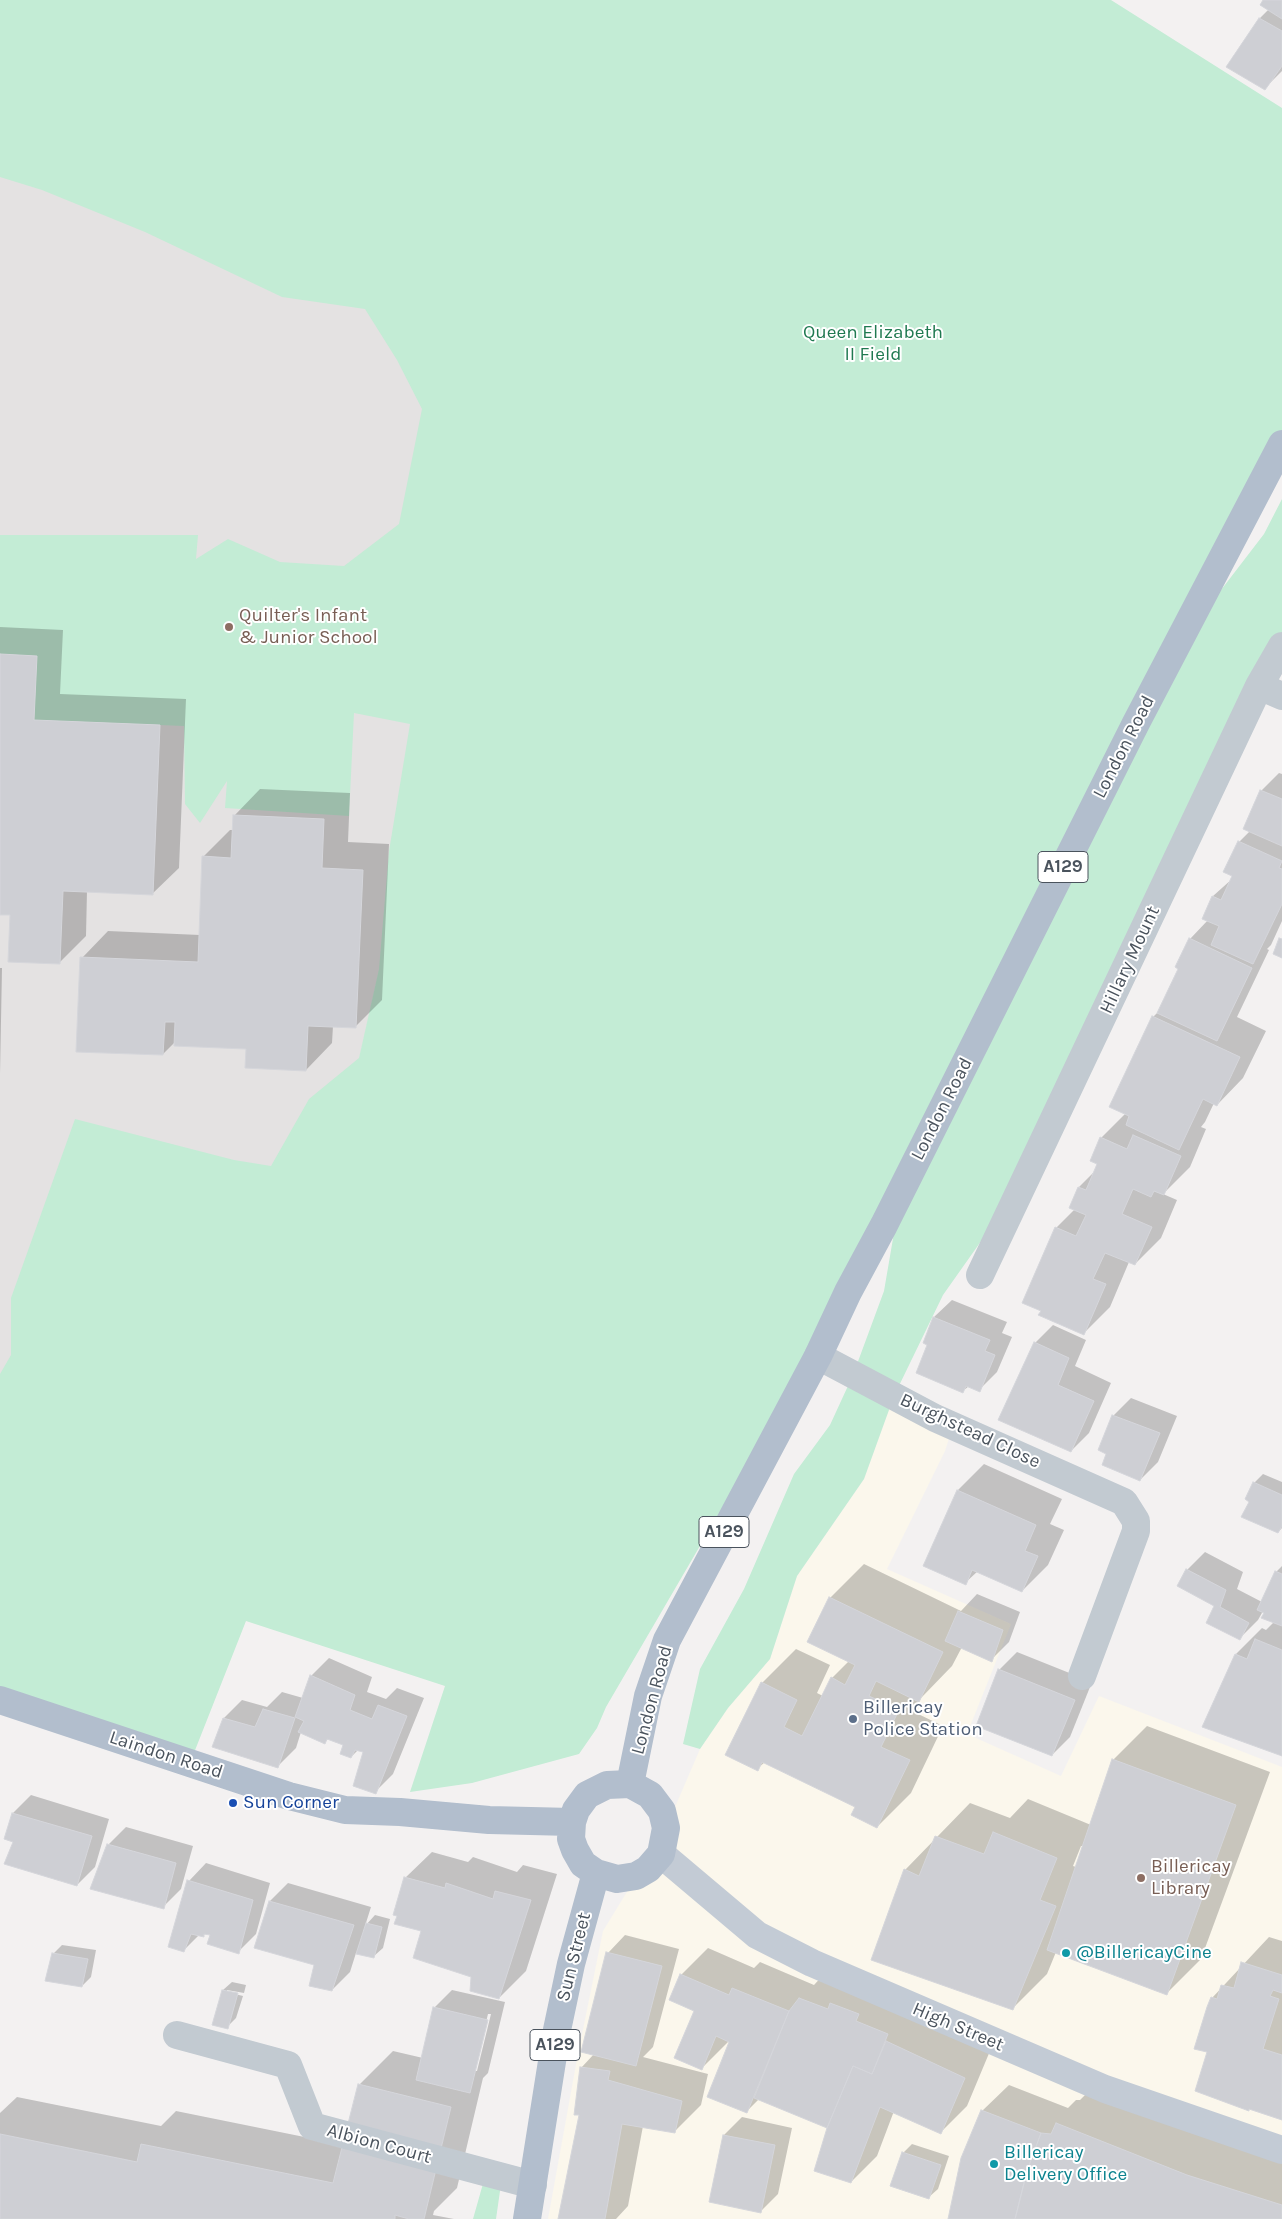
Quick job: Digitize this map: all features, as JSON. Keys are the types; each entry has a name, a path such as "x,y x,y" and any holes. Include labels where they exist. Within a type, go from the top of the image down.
{"main road":[{"name":"London Road","path":"630,1784 648,1696 668,1640 818,1356 848,1292 884,1225 1136,723 1282,444"},
{"name":"Laindon Road","path":"0,1700 289,1796 344,1810 400,1812 489,1820 572,1822"},
{"path":"630,1784 650,1795 662,1811 666,1828 661,1854 648,1869 636,1876 618,1879 596,1873 583,1864 574,1850 572,1822 576,1810 587,1795 607,1785 630,1784"},
{"name":"High Street","path":"661,1854 757,1935 812,1964 1105,2089 1282,2150"},
{"name":"Sun Street","path":"527,2219 557,2030 571,1964 596,1873"}],"street":[{"name":"Hillary Mount","path":"980,1275 1271,691 1282,646"},
{"name":"Burghstead Close","path":"818,1356 935,1418 1124,1502 1136,1521 1136,1531 1082,1676"},
{"name":"Albion Court","path":"177,2035 288,2065 312,2126 533,2185"}],"shaded area":[{"name":"Quilter's Infant & Junior School","path":"0,120 535,285 326,1205 0,1481"},
{"path":"894,1396 953,1426 945,1451 887,1569 1011,1624 967,1734 1061,1776 1099,1696 1282,1767 1282,2219 548,2219 577,2059 603,1931 666,1828 700,1749 728,1708 770,1659 797,1576 864,1479"}],"green space":[{"name":"Queen Elizabeth II Field","path":"0,0 1111,0 1282,108 1282,444 1175,650 1264,534 1282,499 1282,646 996,1220 943,1295 894,1396 864,1479 797,1576 770,1659 728,1708 700,1749 683,1744 700,1669 744,1589 794,1474 830,1425 853,1375 884,1291 901,1192 848,1292 606,1707 597,1728 579,1754 472,1783 410,1792 445,1686 246,1621 190,1763 0,1702 0,1374 11,1355 11,1298 75,1119 234,1160 271,1166 309,1099 359,1058 379,969 389,851 410,724 354,713 349,816 225,808 227,781 200,823 185,804 184,726 34,720 37,656 0,654 0,535 198,535 196,559 228,539 280,562 344,566 399,524 422,409 397,360 365,309 282,297 145,232 42,190 0,177"},
{"path":"486,2173 502,2177 496,2219 473,2219"}],"building":[{"path":"1263,0 1282,0 1282,19 1260,5"},
{"path":"1259,18 1282,31 1282,66 1265,90 1226,67"},
{"path":"0,654 37,656 34,720 160,725 153,895 63,891 60,964 8,962 10,915 0,915"},
{"path":"1260,790 1282,799 1282,846 1243,829"},
{"path":"233,815 324,819 322,868 363,870 356,1028 308,1026 306,1071 245,1068 246,1049 174,1046 175,1022 165,1022 163,1055 76,1052 80,957 198,962 202,856 231,858"},
{"path":"1238,841 1282,861 1279,868 1282,869 1282,904 1253,964 1211,945 1219,926 1202,919 1212,896 1221,900 1232,876 1223,872"},
{"path":"1189,938 1252,968 1217,1041 1157,1013 1178,969 1175,967"},
{"path":"1279,938 1282,939 1282,958 1273,954"},
{"path":"1152,1016 1240,1057 1217,1106 1203,1099 1179,1150 1126,1125 1129,1116 1109,1107"},
{"path":"1133,1135 1181,1156 1164,1195 1154,1191 1151,1197 1133,1189 1122,1214 1152,1227 1135,1265 1105,1253 1093,1279 1106,1284 1084,1335 1038,1315 1041,1311 1022,1303 1055,1227 1076,1236 1086,1215 1069,1208 1078,1187 1086,1190 1097,1164 1090,1161 1100,1137 1127,1149"},
{"path":"933,1317 990,1340 985,1351 995,1355 980,1392 966,1386 963,1393 916,1373 927,1345 923,1343"},
{"path":"1034,1342 1069,1358 1058,1385 1094,1401 1071,1452 998,1420"},
{"path":"1112,1415 1160,1433 1140,1481 1102,1465 1106,1454 1098,1450"},
{"path":"1253,1482 1282,1495 1282,1526 1278,1533 1241,1517 1249,1502 1245,1499"},
{"path":"957,1490 1036,1525 1025,1551 1038,1556 1022,1592 972,1570 966,1585 923,1566"},
{"path":"1186,1569 1226,1590 1220,1607 1249,1623 1240,1640 1206,1623 1214,1606 1177,1586"},
{"path":"1275,1571 1282,1574 1282,1626 1261,1618 1264,1613 1257,1610"},
{"name":"Billericay Police Station","path":"829,1597 943,1652 919,1702 876,1681 869,1696 899,1710 881,1747 910,1760 877,1828 851,1815 855,1807 762,1762 758,1771 725,1755 761,1682 797,1700 784,1727 802,1736 831,1677 845,1685 855,1665 807,1642"},
{"path":"958,1611 1003,1630 992,1662 945,1641"},
{"path":"1255,1639 1282,1650 1282,1756 1202,1727 1235,1654 1247,1659"},
{"path":"998,1669 1075,1700 1052,1756 976,1726"},
{"path":"310,1675 355,1695 350,1710 372,1719 378,1705 407,1716 376,1794 353,1786 363,1752 355,1750 351,1758 340,1754 343,1745 327,1739 325,1744 298,1732 304,1721 295,1717"},
{"path":"263,1709 295,1718 278,1768 212,1747 223,1718 255,1727"},
{"name":"Billericay Library","path":"1112,1759 1236,1805 1167,1995 1047,1950"},
{"path":"12,1813 92,1836 77,1886 4,1864 13,1842 4,1839"},
{"path":"993,1832 1057,1858 1040,1900 1056,1906 1013,2010 871,1960 904,1869 919,1876 935,1836 984,1854"},
{"path":"107,1844 176,1863 164,1909 90,1889"},
{"path":"404,1877 445,1888 446,1883 493,1899 495,1891 531,1900 499,1999 470,1991 471,1977 413,1958 421,1931 394,1924 397,1916 393,1915"},
{"path":"187,1880 253,1900 239,1954 207,1944 210,1935 204,1934 204,1937 191,1934 184,1952 168,1947"},
{"path":"269,1901 354,1925 332,1991 309,1986 314,1965 254,1948"},
{"path":"366,1923 382,1927 374,1958 356,1954"},
{"path":"606,1952 662,1966 636,2066 581,2052"},
{"path":"52,1953 88,1959 82,1987 45,1981"},
{"path":"1241,1962 1282,1975 1282,1993 1273,1990 1270,1996 1279,1999 1263,2049 1282,2055 1282,2120 1249,2109 1249,2111 1195,2091 1207,2052 1194,2049 1207,2007 1211,1997 1217,1999 1221,1985 1234,1988"},
{"path":"680,1974 729,1995 732,1988 789,2011 747,2113 707,2097 729,2042 716,2036 702,2070 674,2058 694,2011 669,2000"},
{"path":"222,1990 238,1993 228,2029 212,2025"},
{"path":"799,1998 828,2009 830,2003 859,2014 856,2021 888,2034 872,2074 853,2066 827,2128 754,2098 789,2011"},
{"path":"433,2007 488,2020 470,2093 416,2080"},
{"path":"886,2041 965,2078 941,2134 880,2107 851,2183 814,2171 827,2128 853,2066 872,2074"},
{"path":"580,2067 610,2071 608,2080 682,2101 675,2133 622,2124 605,2219 558,2219 579,2115 574,2115"},
{"path":"358,2084 451,2107 424,2219 409,2219 395,2215 395,2219 0,2219 0,2134 137,2162 141,2144 333,2183"},
{"name":"Billericay Delivery Office","path":"981,2110 1041,2133 1027,2171 1015,2219 948,2219 961,2158"},
{"path":"1056,2123 1187,2175 1282,2205 1282,2219 1015,2219 1027,2171 1041,2133 1051,2134"},
{"path":"723,2135 775,2145 761,2213 709,2202"},
{"path":"902,2152 941,2165 929,2199 890,2186"}],"place":[{"name":"Quilter's Infant & Junior School","path":"229,627"},
{"name":"Billericay Police Station","path":"853,1719"},
{"name":"Sun Corner","path":"233,1803"},
{"name":"Billericay Library","path":"1141,1878"},
{"name":"@BillericayCine","path":"1066,1953"},
{"name":"Billericay Delivery Office","path":"994,2164"}]}
